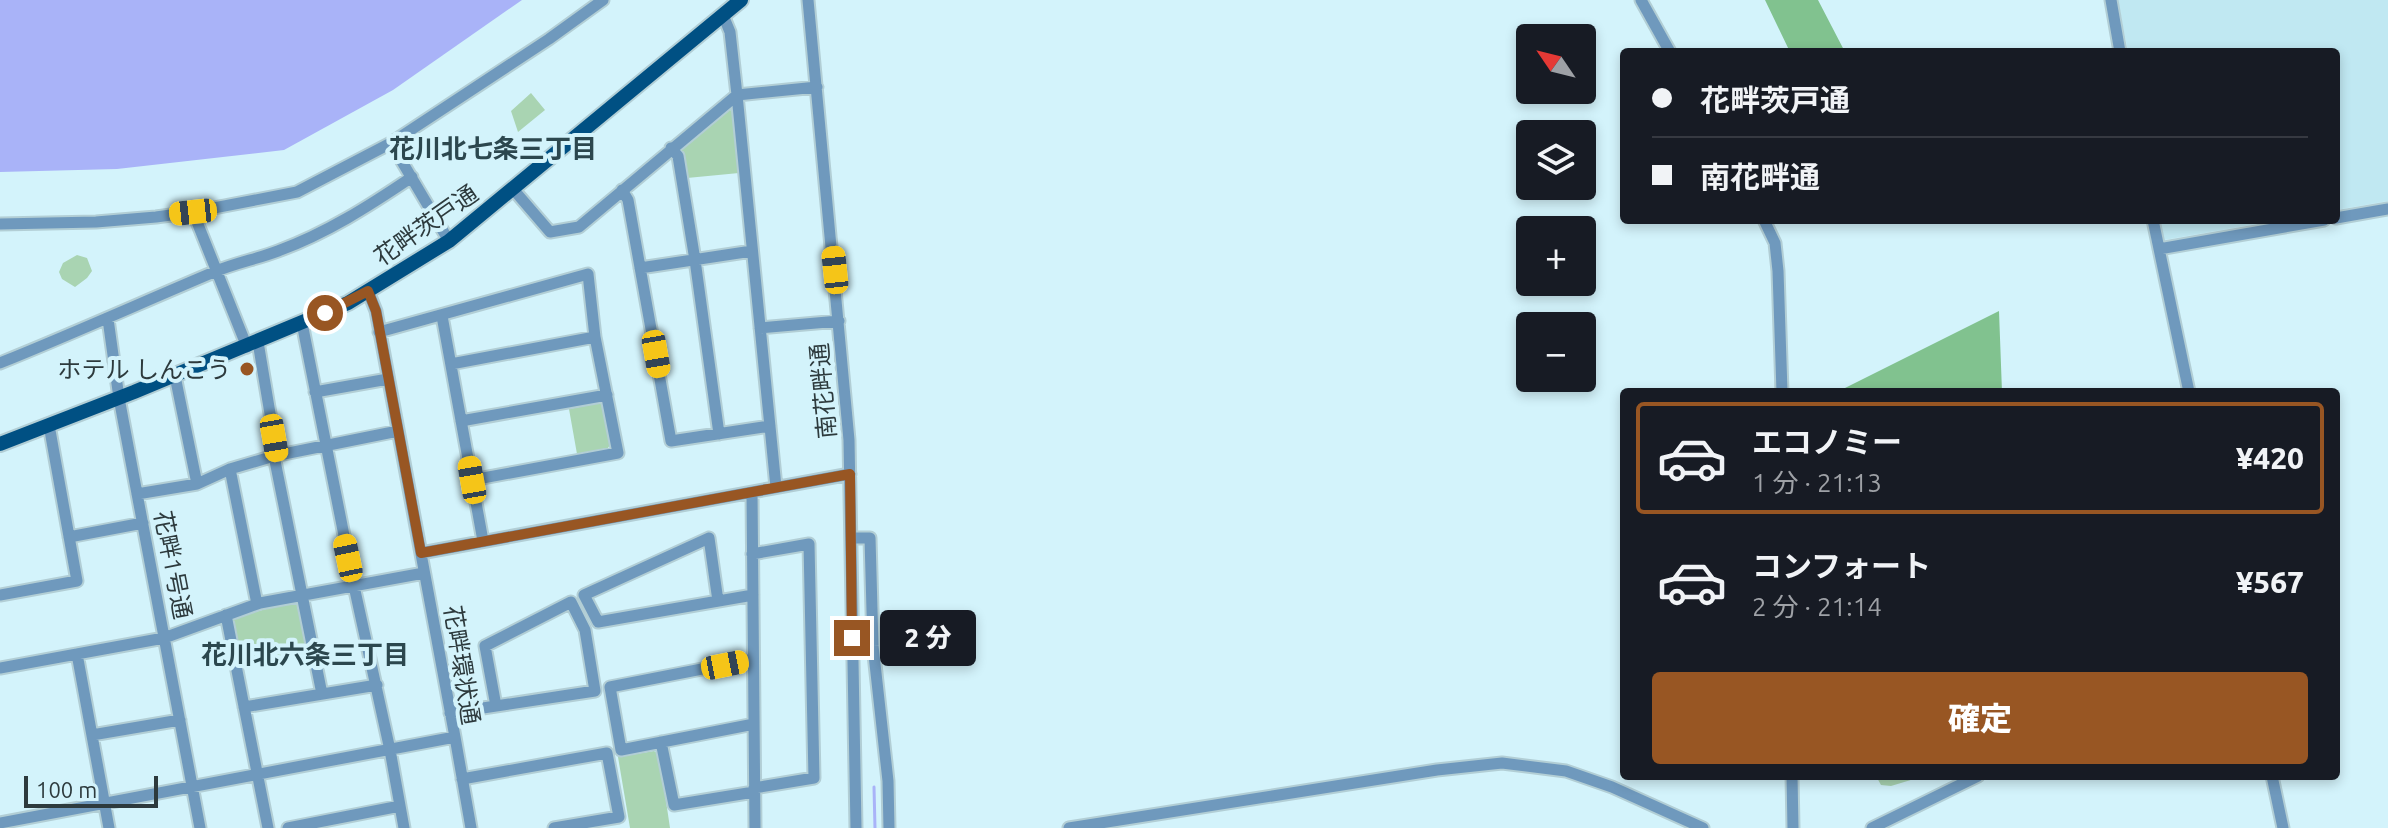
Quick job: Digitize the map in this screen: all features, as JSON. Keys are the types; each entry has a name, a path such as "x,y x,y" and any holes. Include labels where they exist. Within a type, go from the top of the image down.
{"main road":[{"name":"花畔茨戸通","path":"0,444 175,376 348,303 449,241 723,9 741,0"}],"street":[{"path":"0,224 96,222 193,212 297,192 391,143 603,0"},
{"name":"南花畔通","path":"808,0 839,321 850,474 856,828"},
{"path":"1641,0 1668,48"},
{"path":"2111,0 2119,48"},
{"path":"723,9 730,32 737,95 776,487"},
{"path":"513,189 550,232 579,227 737,95 817,87"},
{"path":"391,143 449,241"},
{"path":"671,148 678,156 719,434"},
{"path":"0,363 217,270 278,252 354,216 412,177"},
{"path":"622,190 628,200 671,441 770,426"},
{"path":"2340,217 2388,209"},
{"path":"193,212 252,344 322,694"},
{"path":"1766,224 1775,243 1778,271 1782,388"},
{"path":"2154,224 2188,388"},
{"path":"2159,249 2301,224"},
{"path":"640,268 752,251"},
{"path":"379,332 588,274 595,337 618,453 472,480"},
{"name":"花畔環状通","path":"0,823 16,824 105,803 455,737 376,311 368,291"},
{"path":"442,316 483,541"},
{"name":"花畔1号通","path":"108,319 119,398 200,828"},
{"path":"760,328 839,321"},
{"path":"302,323 404,828"},
{"path":"451,364 595,337"},
{"path":"175,376 197,484"},
{"path":"315,392 388,379"},
{"path":"461,421 607,395"},
{"path":"0,595 77,581 49,425"},
{"path":"137,494 197,484 230,469 276,456 398,431"},
{"path":"230,469 257,604"},
{"path":"421,553 850,474"},
{"path":"752,492 755,828"},
{"path":"69,537 143,523"},
{"path":"718,601 709,538 584,595 598,622 753,595"},
{"path":"851,538 870,538 873,646 888,781 889,828"},
{"path":"661,742 674,805 814,778 809,544 752,554"},
{"path":"0,668 164,638 257,604 424,573"},
{"path":"450,713 595,691 585,630 571,602 485,646 496,706"},
{"path":"226,615 268,828"},
{"path":"77,654 109,828"},
{"path":"753,659 610,687 621,750 754,724"},
{"path":"244,707 377,685"},
{"path":"92,735 180,720"},
{"path":"455,737 471,828"},
{"path":"462,779 607,753 619,817 554,828"},
{"path":"1069,828 1423,772 1502,763 1566,771 1612,787 1703,828"},
{"path":"1792,780 1793,828"},
{"path":"1872,828 1970,780"},
{"path":"2273,780 2283,828"},
{"path":"288,828 400,806"}],"shaded area":[{"path":"2118,0 2388,0 2388,201 2340,209 2340,48 2127,48"},
{"path":"2161,224 2257,224 2164,240"}],"green space":[{"path":"1765,0 1818,0 1843,48 1788,48"},
{"path":"531,93 545,110 518,132 511,111"},
{"path":"728,109 734,112 739,173 687,178 681,147"},
{"path":"77,255 87,258 92,271 75,287 62,279 59,272 63,263"},
{"path":"1999,311 2002,388 1845,388"},
{"path":"603,405 610,445 577,454 569,409"},
{"path":"296,601 309,655 241,667 231,623 233,618"},
{"path":"654,751 659,754 670,828 630,828 618,757"},
{"path":"1878,780 1911,780 1891,786 1881,785"}],"water":[{"path":"0,0 522,0 393,90 284,150 117,169 0,172"}],"waterway":[{"path":"874,787 875,828"}],"place":[{"name":"ホテル しんこう","path":"247,369"}],"district":[{"name":"花川北七条三丁目","path":"493,148"},
{"name":"花川北六条三丁目","path":"305,654"}],"route":[{"path":"325,313 368,291 376,311 421,553 850,474 852,638"}]}
